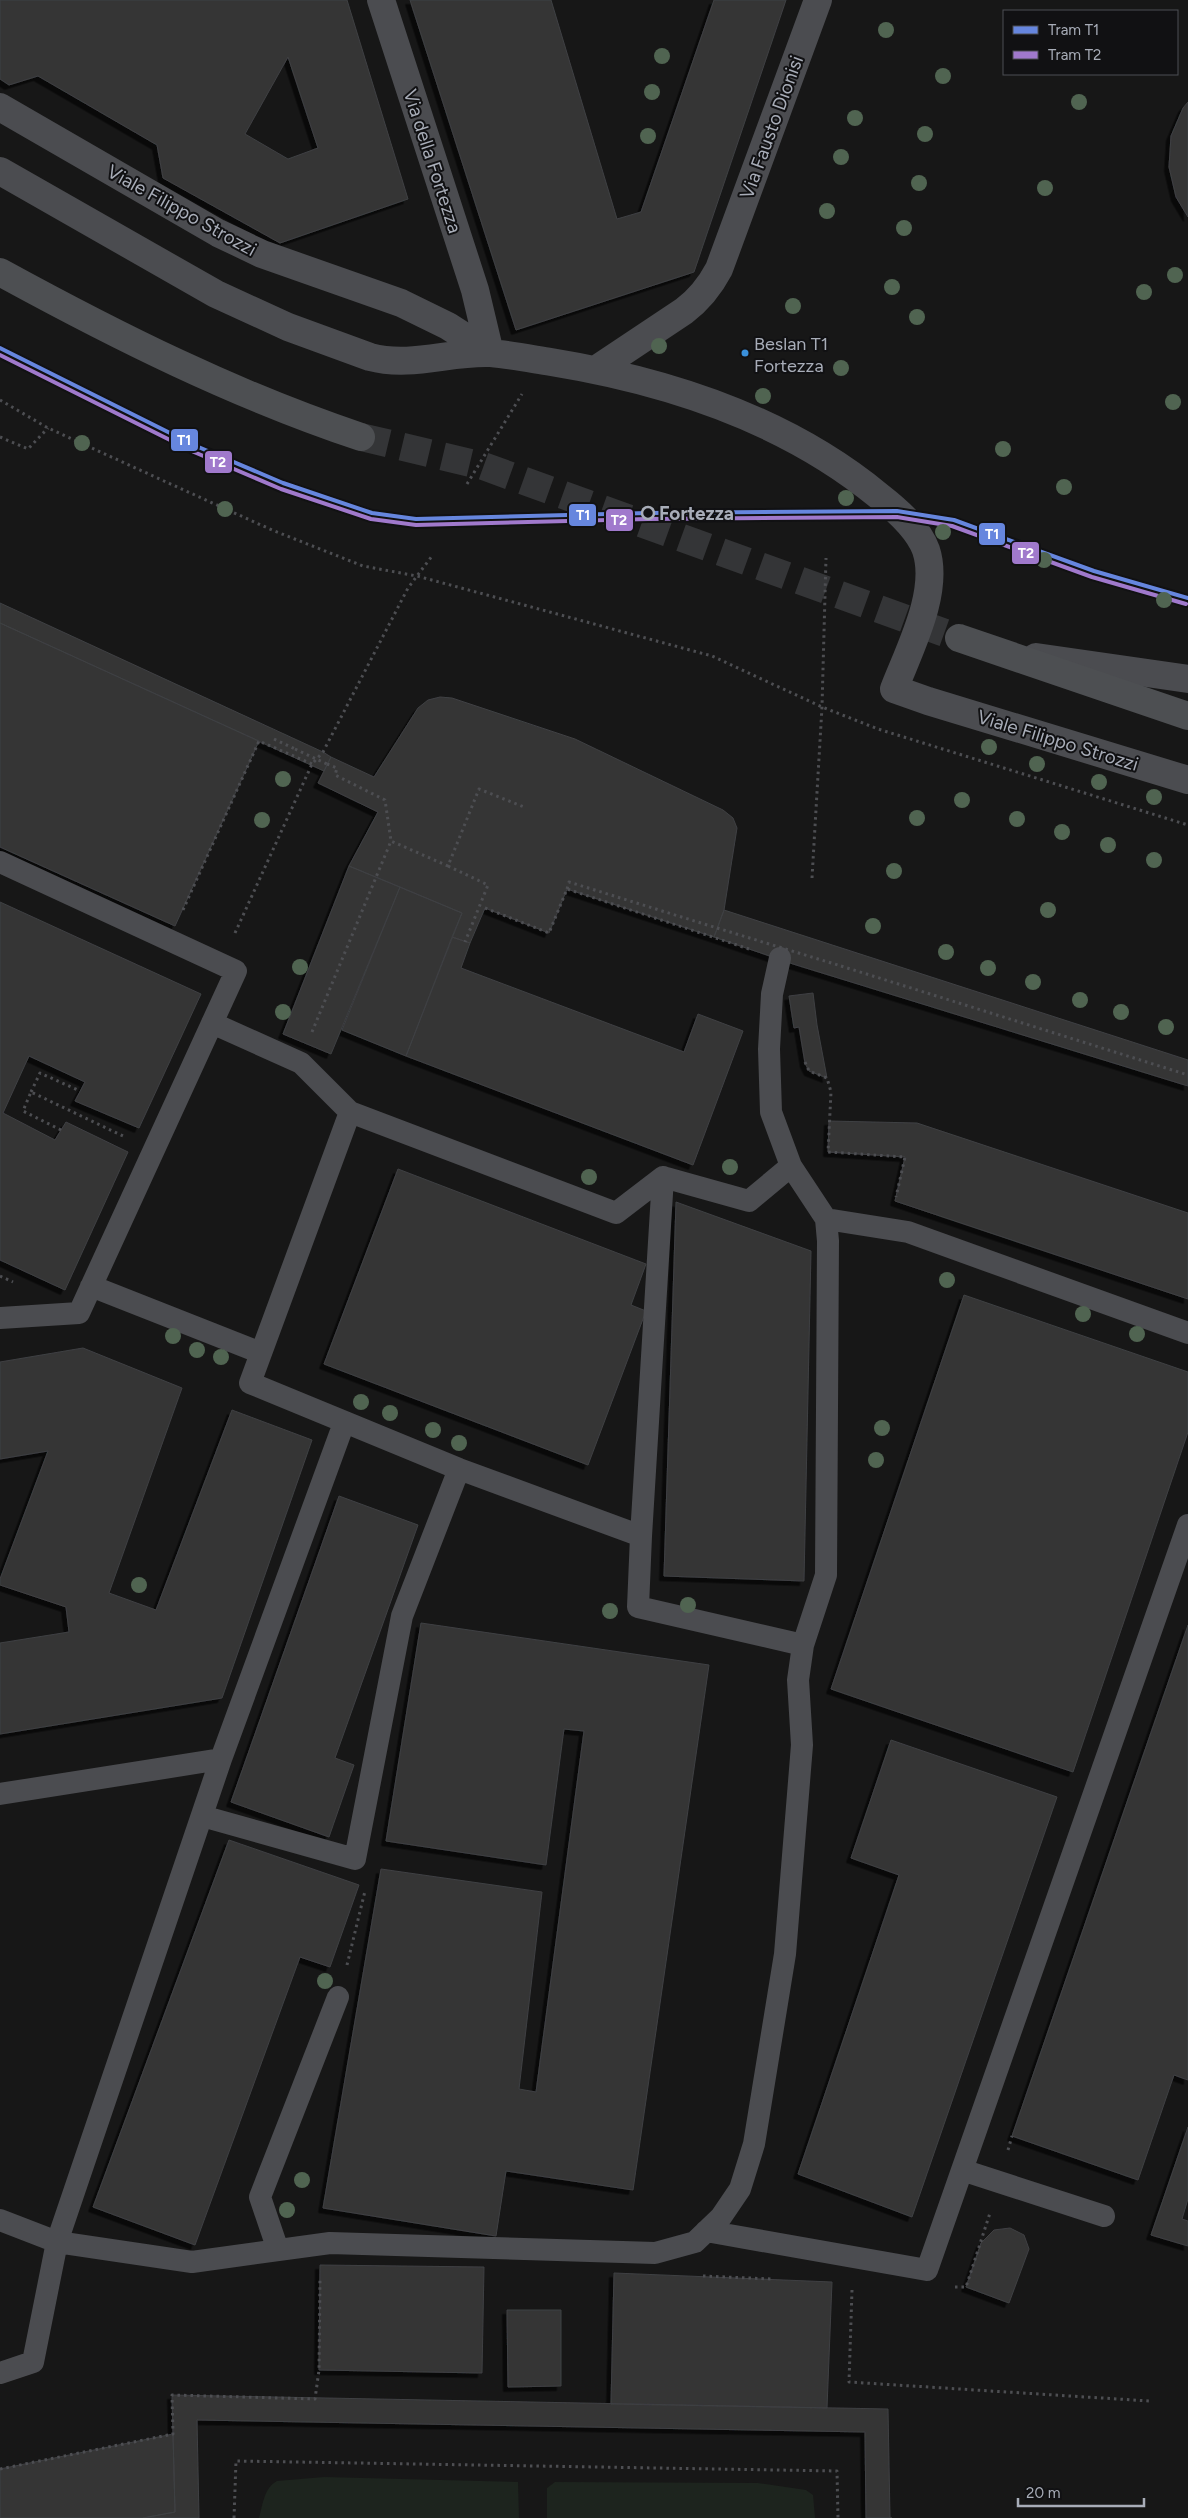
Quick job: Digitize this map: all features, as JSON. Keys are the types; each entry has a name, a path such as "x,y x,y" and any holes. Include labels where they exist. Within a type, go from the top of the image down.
{"main road":[{"path":"0,272 154,353 304,418 361,437"},
{"path":"959,638 995,652 1188,716"}],"street":[{"name":"Via della Fortezza","path":"381,0 475,290 490,353"},
{"name":"Via Fausto Dionisi","path":"597,369 696,302 712,281 724,254 818,0"},
{"name":"Viale Filippo Strozzi","path":"0,107 236,242 262,254 400,303 448,326 490,353"},
{"path":"0,171 216,294 288,327 370,357 382,360 425,361 490,353 597,369"},
{"name":"Viale Filippo Strozzi","path":"597,369 649,381 742,415 783,434 851,473 897,511 909,524 926,549 929,584 916,630 894,689 1188,780"},
{"path":"995,652 1188,679"}],"lane":[{"path":"0,862 236,972 78,1313 0,1318"},
{"path":"0,2220 57,2242 192,2262 330,2243 655,2253 695,2242 721,2217 740,2189 754,2144 785,1954 802,1745 798,1680 803,1645 826,1575 828,1241 826,1219 791,1166 770,1112 769,1049 772,994 780,958"},
{"path":"212,1023 301,1063 350,1112 616,1214 663,1177"},
{"path":"350,1112 250,1383 459,1469 641,1536"},
{"path":"663,1177 749,1201 791,1166"},
{"path":"663,1177 638,1607 803,1645"},
{"path":"826,1219 908,1232 1188,1333"},
{"path":"91,1286 261,1353"},
{"path":"0,2373 33,2362 57,2242 221,1759 344,1423"},
{"path":"202,1816 355,1859 402,1616 459,1469"},
{"path":"706,2231 927,2270 1188,1525"},
{"path":"0,1794 221,1759"},
{"path":"278,2250 260,2197 338,1997"},
{"path":"962,2170 1104,2216"}],"path":[{"path":"467,484 526,386"},
{"path":"0,400 48,428 272,530 363,566 417,576 712,656 822,707 878,729 1188,825"},
{"path":"0,437 28,449 48,428"},
{"path":"222,964 312,764 323,752 408,588 432,556"},
{"path":"812,878 822,707 826,558"},
{"path":"274,739 337,768 335,775 385,800 391,841 311,1036"},
{"path":"179,918 259,741 312,764"},
{"path":"448,866 478,789 524,807"},
{"path":"391,841 488,885 465,942"},
{"path":"485,908 549,933 569,882 1188,1075"},
{"path":"567,889 780,958"},
{"path":"804,1054 809,1070 827,1078 831,1092 828,1152 905,1157 895,1201"},
{"path":"61,1130 23,1111 40,1072 80,1091"},
{"path":"32,1092 153,1150"},
{"path":"338,1997 368,1880 355,1859"},
{"path":"947,2287 966,2288 1016,2127"},
{"path":"853,2256 850,2382 1148,2401"},
{"path":"0,2469 173,2434 172,2396 315,2399 318,2370 320,2274"},
{"path":"693,2276 772,2279"},
{"path":"234,2518 236,2461 837,2471 838,2518"}],"shaded area":[{"path":"324,2477 518,2482 519,2518 259,2518 267,2492 277,2481"},
{"path":"555,2482 758,2483 806,2490 813,2495 815,2518 547,2518 547,2488"}],"building":[{"path":"0,0 347,0 408,199 280,243 163,178 157,145 38,76 9,85 0,79","holes":["288,57 318,148 288,159 245,134"]},
{"path":"410,0 551,0 617,219 641,212 714,0 786,0 694,272 516,330"},
{"path":"1188,102 1188,217 1176,197 1169,167 1171,136 1183,108"},
{"path":"0,603 331,757 324,771 0,623"},
{"path":"0,623 259,741 175,926 0,847"},
{"path":"440,697 452,698 575,739 723,810 733,818 737,828 724,910 714,937 567,889 549,933 485,908 470,943 452,937 462,913 349,866 378,812 318,783 331,757 374,777 418,708 428,700"},
{"path":"349,866 400,887 331,1054 283,1034"},
{"path":"400,887 462,913 406,1056 342,1030"},
{"path":"0,902 201,994 139,1128 75,1101 85,1082 29,1056 3,1113 55,1140 66,1122 128,1152 65,1290 0,1260"},
{"path":"724,910 1188,1060 1188,1086 793,964 714,937"},
{"path":"452,937 470,943 461,968 684,1052 698,1014 743,1031 693,1165 406,1056"},
{"path":"813,993 827,1078 809,1071 805,1063 799,1027 794,1028 789,996"},
{"path":"829,1121 917,1123 1188,1213 1188,1299 895,1201 905,1157 828,1152"},
{"path":"398,1169 646,1264 631,1305 646,1311 588,1465 324,1364"},
{"path":"676,1202 811,1251 804,1581 664,1576"},
{"path":"964,1295 1188,1372 1188,1432 1073,1772 831,1689"},
{"path":"83,1348 182,1388 109,1593 156,1610 232,1410 312,1440 222,1698 0,1734 0,1643 69,1632 66,1607 0,1585 0,1579 48,1451 0,1459 0,1362"},
{"path":"339,1496 418,1525 335,1758 354,1765 329,1837 231,1802"},
{"path":"421,1623 709,1665 633,2190 506,2171 496,2236 323,2208 381,1869 542,1892 519,2089 536,2092 584,1731 564,1729 546,1865 386,1841"},
{"path":"1188,1625 1188,2080 1174,2075 1138,2180 1012,2136"},
{"path":"891,1740 1057,1797 912,2217 798,2174 899,1875 851,1858"},
{"path":"229,1840 359,1885 330,1967 300,1957 195,2245 93,2207"},
{"path":"1188,2127 1188,2199 1182,2219 1188,2221 1188,2246 1151,2235"},
{"path":"1010,2228 1024,2235 1029,2249 1009,2303 966,2287 981,2243 994,2230"},
{"path":"320,2265 484,2267 482,2373 319,2370"},
{"path":"614,2273 832,2282 827,2408 611,2404"},
{"path":"507,2310 561,2310 561,2386 508,2387"},
{"path":"172,2395 888,2409 890,2518 866,2518 865,2432 197,2420 199,2518 143,2518 175,2512"},
{"path":"173,2434 175,2512 143,2518 0,2518 0,2469"}],"tunnel":[{"path":"361,437 483,466 959,638"}],"tram line":[{"name":"T1","path":"0,348 196,446 283,483 372,513 416,519 648,513 897,511 954,520 1094,571 1188,598"},
{"name":"T2","path":"0,355 194,452 281,489 371,519 416,525 648,519 897,517 952,526 1092,577 1186,604"}],"place":[{"name":"Beslan T1 Fortezza","path":"745,353"},
{"name":"Fortezza","path":"648,513"}]}
